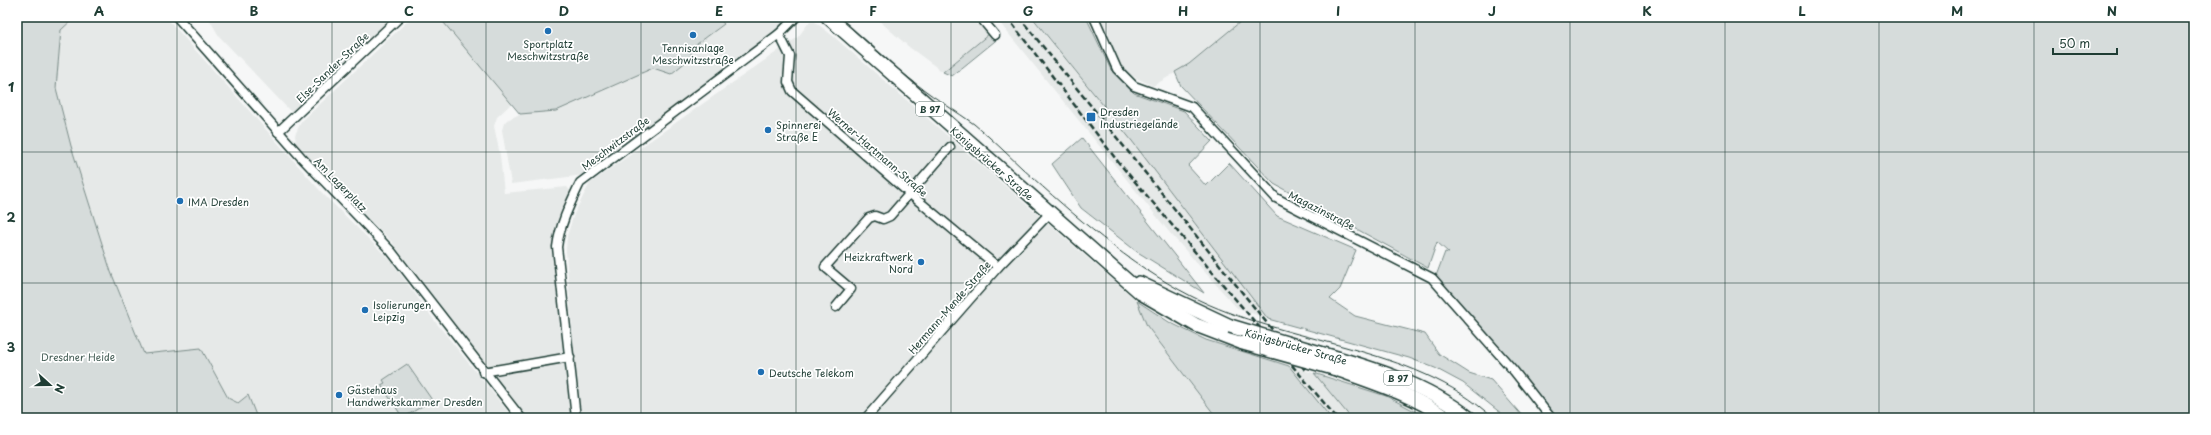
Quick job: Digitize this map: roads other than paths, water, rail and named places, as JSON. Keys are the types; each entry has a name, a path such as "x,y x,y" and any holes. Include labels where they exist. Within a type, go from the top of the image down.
{"main road":[{"name":"Königsbrücker Straße","path":"828,17 1050,213 1122,274 1141,293 1176,315 1216,334 1333,368 1378,384 1425,404 1446,418"},
{"name":"Königsbrücker Straße","path":"1122,274 1187,308 1230,326 1357,363 1410,384 1431,393 1469,418"}],"street":[{"name":"Am Lagerplatz","path":"177,17 278,132 392,251 521,418"},
{"name":"Else-Sander-Straße","path":"278,132 400,17"},
{"name":"Meschwitzstraße","path":"576,418 557,247 559,234 567,210 580,183 779,34 796,17"},
{"path":"980,17 995,35"},
{"name":"Magazinstraße","path":"1094,17 1117,69 1134,86 1192,107 1276,198 1432,278 1514,371 1551,418"},
{"name":"Werner-Hartmann-Straße","path":"779,34 790,56 788,82 792,91 908,193 998,267"},
{"path":"836,307 851,290 825,267 869,218 875,216 883,219 890,216 908,193 950,146"},
{"name":"Hermann-Mende-Straße","path":"866,418 998,267 1050,213"},
{"path":"484,372 570,357"}],"tram line":[{"path":"839,17 909,78 974,124 1062,204 1102,238 1145,269 1191,296 1228,312 1267,325 1388,360 1426,375 1461,394 1493,418"}],"railway":[{"path":"1007,17 1119,163 1337,418"},
{"path":"1019,17 1305,370"}],"place":[{"name":"Sportplatz Meschwitzstraße","path":"548,31"},
{"name":"Tennisanlage Meschwitzstraße","path":"693,35"},
{"name":"Dresden Industriegelände","path":"1091,117"},
{"name":"Spinnerei Straße E","path":"768,130"},
{"name":"IMA Dresden","path":"180,201"},
{"name":"Heizkraftwerk Nord","path":"921,262"},
{"name":"Isolierungen Leipzig","path":"365,310"},
{"name":"Deutsche Telekom","path":"761,372"},
{"name":"Gästehaus Handwerkskammer Dresden","path":"339,395"}],"park label":[{"name":"Dresdner Heide","path":"78,356"}]}
